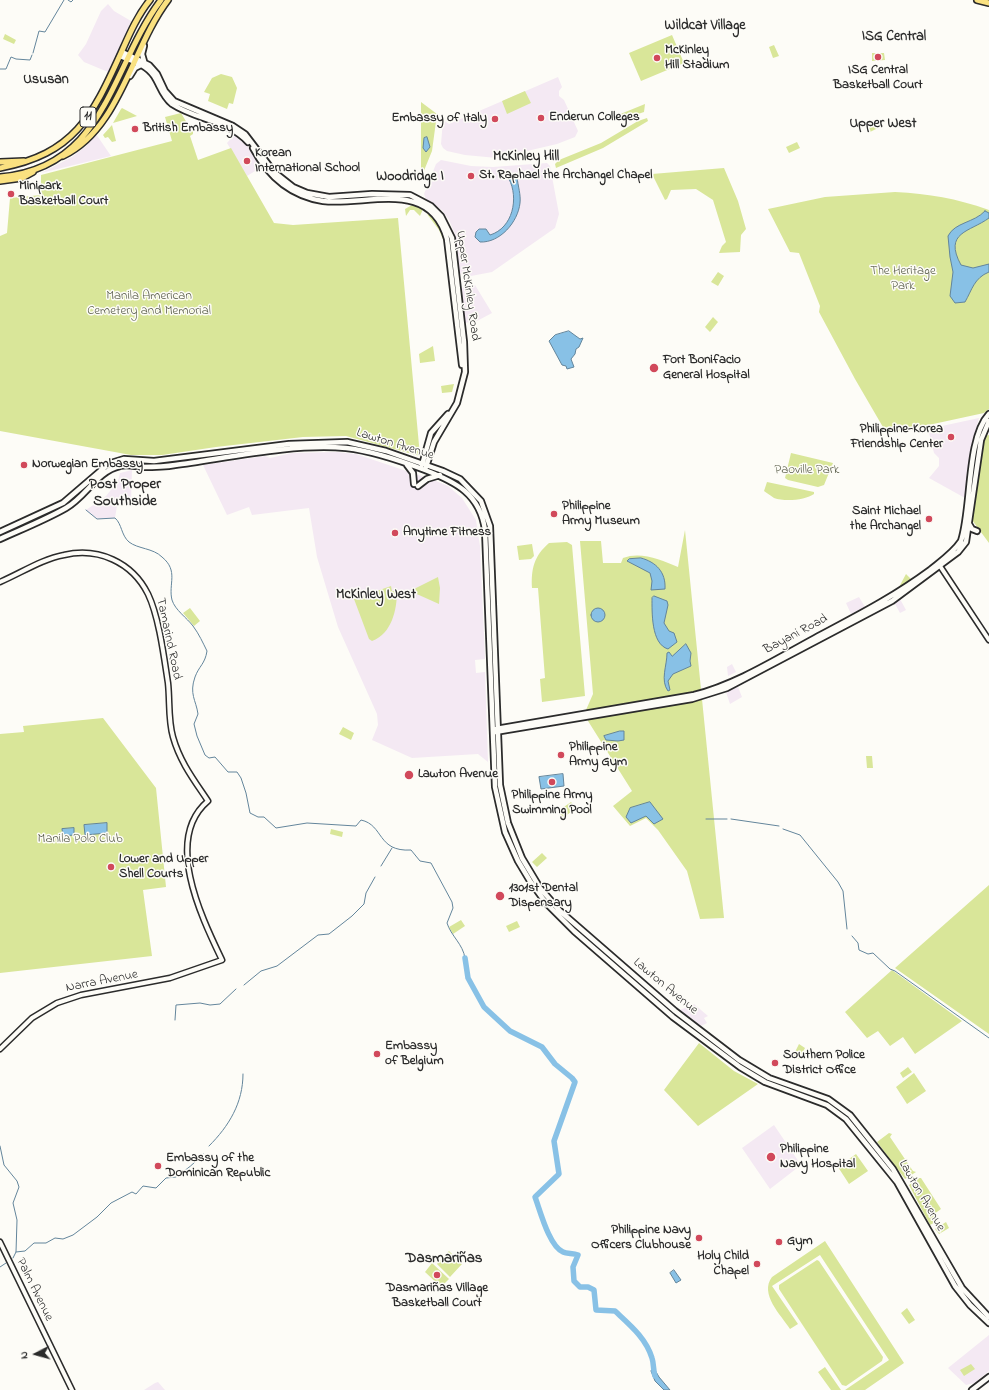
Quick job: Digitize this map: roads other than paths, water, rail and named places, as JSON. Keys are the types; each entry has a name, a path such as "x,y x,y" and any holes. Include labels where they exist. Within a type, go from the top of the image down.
{"main road":[{"name":"11","path":"0,168 35,160 51,152 68,139 85,122 106,86 136,21 150,0"},
{"name":"11","path":"0,176 39,168 52,161 74,145 90,128 104,107 144,26 161,0"},
{"path":"112,107 150,28 168,0"},
{"path":"977,0 989,3"},
{"path":"52,161 76,149 88,140 99,127 134,68 143,63 142,51 150,28"},
{"name":"Upper McKinley Road","path":"121,54 143,63 153,75 160,90 171,103 189,112 232,129 245,139 259,155 275,179 292,190 306,196 328,201 408,199 428,208 441,222 446,233 449,246 462,372 453,406 446,418 431,434 424,467"},
{"path":"0,162 35,160"},
{"path":"0,181 22,178 39,168"},
{"name":"Bayani Road","path":"542,724 714,690 884,602 907,587 951,552 961,541 976,441 982,424 989,414"},
{"name":"Bayani Road","path":"495,730 542,724 692,699 727,688 885,605 940,566 963,546 969,524 981,440 989,421"},
{"name":"Lawton Avenue","path":"0,532 63,503 99,471 111,463 124,459 143,462 160,461 280,445 335,441 372,447 424,467 456,483 471,497 480,511 484,523 495,730 495,787 504,827 523,869 546,903 574,931 666,1011 740,1067 765,1082 827,1105 846,1119 884,1164 897,1182 954,1286 970,1305 989,1323"},
{"name":"Lawton Avenue","path":"0,539 66,508 107,472 124,465 140,467 173,465 276,451 335,447 372,452 451,474 466,484 481,501 489,519 497,718 495,730 498,740 500,785 508,823 526,867 551,900 573,923 675,1011 739,1060 769,1078 821,1096 844,1109 888,1161 904,1185 962,1288 989,1317"},
{"path":"400,461 411,469 416,485 428,478 440,475"},
{"path":"969,524 972,530 977,531"},
{"path":"497,718 501,724 509,729 498,740"},
{"path":"972,1390 989,1377"}],"street":[{"name":"Tamarind Road","path":"0,582 52,559 81,552 96,553 107,556 127,568 138,579 149,596 158,630 168,687 171,729 177,749 190,775 208,801 199,810 190,828 188,842 188,865 199,909 222,960"},
{"path":"940,566 989,640"},
{"name":"Narra Avenue","path":"0,1049 32,1018 57,1003 81,996 170,978 222,960"},
{"name":"Palm Avenue","path":"0,1242 72,1390"}],"water":[{"path":"427,137 430,147 426,152 423,148 424,138"},
{"path":"511,175 517,177 520,194 519,210 516,217 507,230 501,235 494,239 480,242 475,237 476,232 479,229 486,229 490,235 504,226 509,219 512,212 513,203 512,187 509,179"},
{"path":"985,211 989,213 989,218 961,234 957,239 955,246 956,254 961,265 973,268 989,264 989,272 977,281 965,302 955,303 950,296 953,272 948,236 955,228 976,218"},
{"path":"569,331 580,339 583,338 571,359 574,367 567,369 566,366 562,365 549,341 555,335"},
{"path":"641,558 651,562 659,569 664,578 665,589 651,590 652,581 650,573 627,561 629,559"},
{"path":"654,596 667,601 668,605 664,623 669,631 674,633 677,642 668,649 662,646 655,634 652,611 652,598"},
{"path":"598,608 603,610 605,615 603,620 598,622 593,620 591,615 593,610"},
{"path":"686,644 691,653 691,666 673,674 668,681 670,690 668,691 664,682 667,653 669,652 672,656"},
{"path":"624,731 624,740 606,740 604,736"},
{"name":"Philippine Army Swimming Pool","path":"563,774 564,786 541,789 539,777"},
{"path":"650,802 663,819 654,824 646,816 631,823 626,817 630,808"},
{"path":"107,823 107,833 85,835 84,825"},
{"path":"74,828 74,835 63,836 62,829"},
{"path":"674,1270 681,1280 676,1283 670,1273"},
{"path":"655,1370 670,1390 664,1390 655,1381 651,1371"}],"waterway":[{"path":"33,53 39,31 45,32 64,0"},
{"path":"68,0 71,2 73,0"},
{"path":"0,69 6,69 11,57 30,60 32,55"},
{"path":"86,510 97,519 115,518 119,523 124,536 129,542 158,554 170,567 172,573 172,600 178,611 195,629 207,651 205,659 198,670 193,683 193,692 198,714 194,724 197,736 205,755 209,758 215,757 228,772 237,772 241,778 246,793 250,813 258,817 264,817 276,828 307,823 356,826 361,820 374,827 386,843 392,847 411,850 420,861 431,863 452,902 453,908 447,923 451,932 462,948 465,958"},
{"path":"706,819 727,819"},
{"path":"731,819 779,826"},
{"path":"783,829 800,835 838,882 843,891 847,929"},
{"path":"381,866 392,848"},
{"path":"244,985 261,971 277,966 318,935 329,934 352,916 364,904 366,893 375,877"},
{"path":"852,936 858,943 859,950 868,954 873,953 890,969 895,971 989,1038"},
{"path":"465,958 468,978 484,1007 510,1031 542,1047 555,1064 575,1082 554,1141 559,1174 535,1197 553,1243 563,1252 578,1255 573,1267 574,1281 580,1287 588,1287 594,1290 596,1310 615,1311 637,1332 646,1344 653,1360 655,1376"},
{"path":"175,1020 176,1005 200,1003 210,1005 220,1004 236,989"},
{"path":"209,1146 223,1130 234,1113 238,1104 243,1074"},
{"path":"0,1146 4,1165 17,1181 19,1187 13,1203 17,1220 16,1252 13,1258"},
{"path":"16,1252 25,1251 34,1243 46,1243 55,1238 63,1239 73,1235 97,1217 111,1203 132,1192 136,1194 143,1186 156,1188 166,1178 176,1177 203,1154"},
{"path":"0,1267 6,1263"}],"place":[{"name":"ISG Central Basketball Court","path":"878,57"},
{"name":"McKinley Hill Stadium","path":"657,58"},
{"name":"Enderun Colleges","path":"541,118"},
{"name":"Embassy of Italy","path":"495,119"},
{"name":"British Embassy","path":"135,129"},
{"name":"Korean International School","path":"247,161"},
{"name":"St. Raphael the Archangel Chapel","path":"471,176"},
{"name":"Minipark Basketball Court","path":"11,194"},
{"name":"Fort Bonifacio General Hospital","path":"654,368"},
{"name":"Philippine-Korea Friendship Center","path":"951,437"},
{"name":"Norwegian Embassy","path":"24,465"},
{"name":"Philippine Army Museum","path":"554,514"},
{"name":"Saint Michael the Archangel","path":"929,519"},
{"name":"Anytime Fitness","path":"395,533"},
{"name":"Philippine Army Gym","path":"561,755"},
{"name":"Lawton Avenue","path":"409,775"},
{"name":"Philippine Army Swimming Pool","path":"552,782"},
{"name":"Lower and Upper Shell Courts","path":"111,867"},
{"name":"1301st Dental Dispensary","path":"500,896"},
{"name":"Embassy of Belgium","path":"377,1054"},
{"name":"Southern Police District Office","path":"775,1063"},
{"name":"Philippine Navy Hospital","path":"771,1157"},
{"name":"Embassy of the Dominican Republic","path":"158,1166"},
{"name":"Philippine Navy Officers Clubhouse","path":"699,1238"},
{"name":"Gym","path":"779,1242"},
{"name":"Holy Child Chapel","path":"757,1264"},
{"name":"Dasmariñas Village Basketball Court","path":"437,1275"}],"district":[{"name":"Wildcat Village","path":"705,27"},
{"name":"ISG Central","path":"894,38"},
{"name":"Ususan","path":"46,81"},
{"name":"Upper West","path":"883,125"},
{"name":"McKinley Hill","path":"526,158"},
{"name":"Woodridge I","path":"410,178"},
{"name":"Post Proper Southside","path":"125,494"},
{"name":"McKinley West","path":"376,596"},
{"name":"Dasmariñas","path":"444,1260"}],"park label":[{"name":"The Heritage Park","path":"903,280"},
{"name":"Manila American Cemetery and Memorial","path":"149,304"},
{"name":"Paoville Park","path":"807,471"},
{"name":"Manila Polo Club","path":"80,840"}]}
